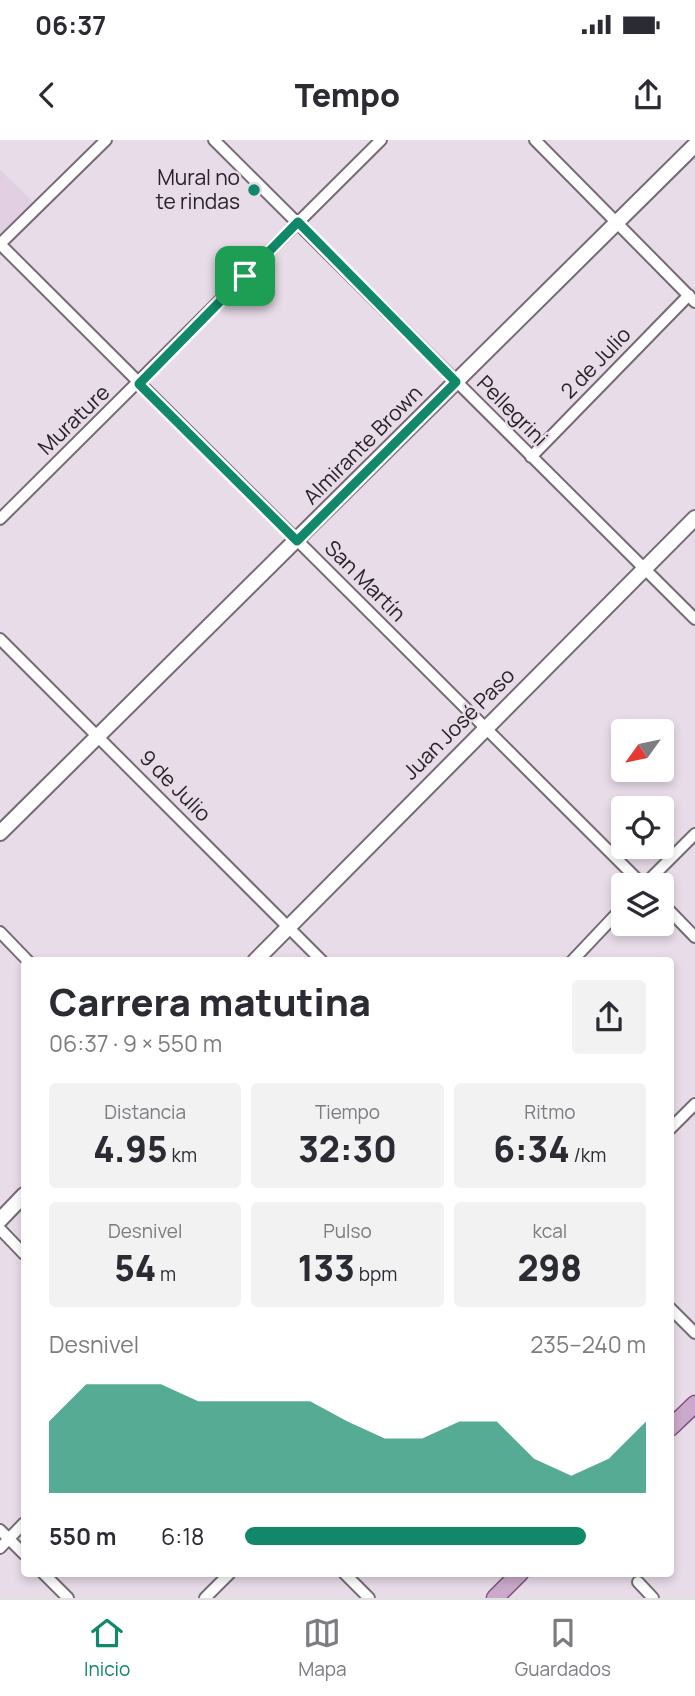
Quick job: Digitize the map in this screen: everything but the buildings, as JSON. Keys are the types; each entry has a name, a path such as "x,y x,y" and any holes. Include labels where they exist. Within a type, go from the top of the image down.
{"main road":[{"name":"Almirante Brown","path":"0,833 695,145"},
{"name":"Juan José Paso","path":"259,957 695,518"},
{"path":"0,1220 21,1198"},
{"path":"674,1424 695,1404"},
{"path":"495,1598 516,1577"}],"street":[{"path":"0,244 106,140"},
{"name":"Pellegrini","path":"214,140 695,619"},
{"name":"Murature","path":"0,519 139,384 381,140"},
{"path":"534,140 692,299"},
{"name":"San Martín","path":"0,244 632,873"},
{"name":"2 de Julio","path":"531,457 692,299"},
{"name":"9 de Julio","path":"0,639 318,957"},
{"path":"656,873 695,834"},
{"path":"674,915 695,937"},
{"path":"576,957 611,920"},
{"path":"0,932 24,957"},
{"path":"674,1125 695,1104"},
{"path":"0,1229 21,1251"},
{"path":"674,1312 695,1333"},
{"path":"0,1548 21,1526"},
{"path":"0,1530 21,1552"},
{"path":"47,1577 68,1598"},
{"path":"205,1598 226,1577"},
{"path":"348,1577 369,1598"},
{"path":"638,1583 653,1598"}],"shaded area":[{"path":"0,170 33,202 0,237"}],"place":[{"name":"Mural no te rindas","path":"254,190"}],"route":[{"path":"298,222 456,382 297,541 139,384 245,276 298,222"}]}
